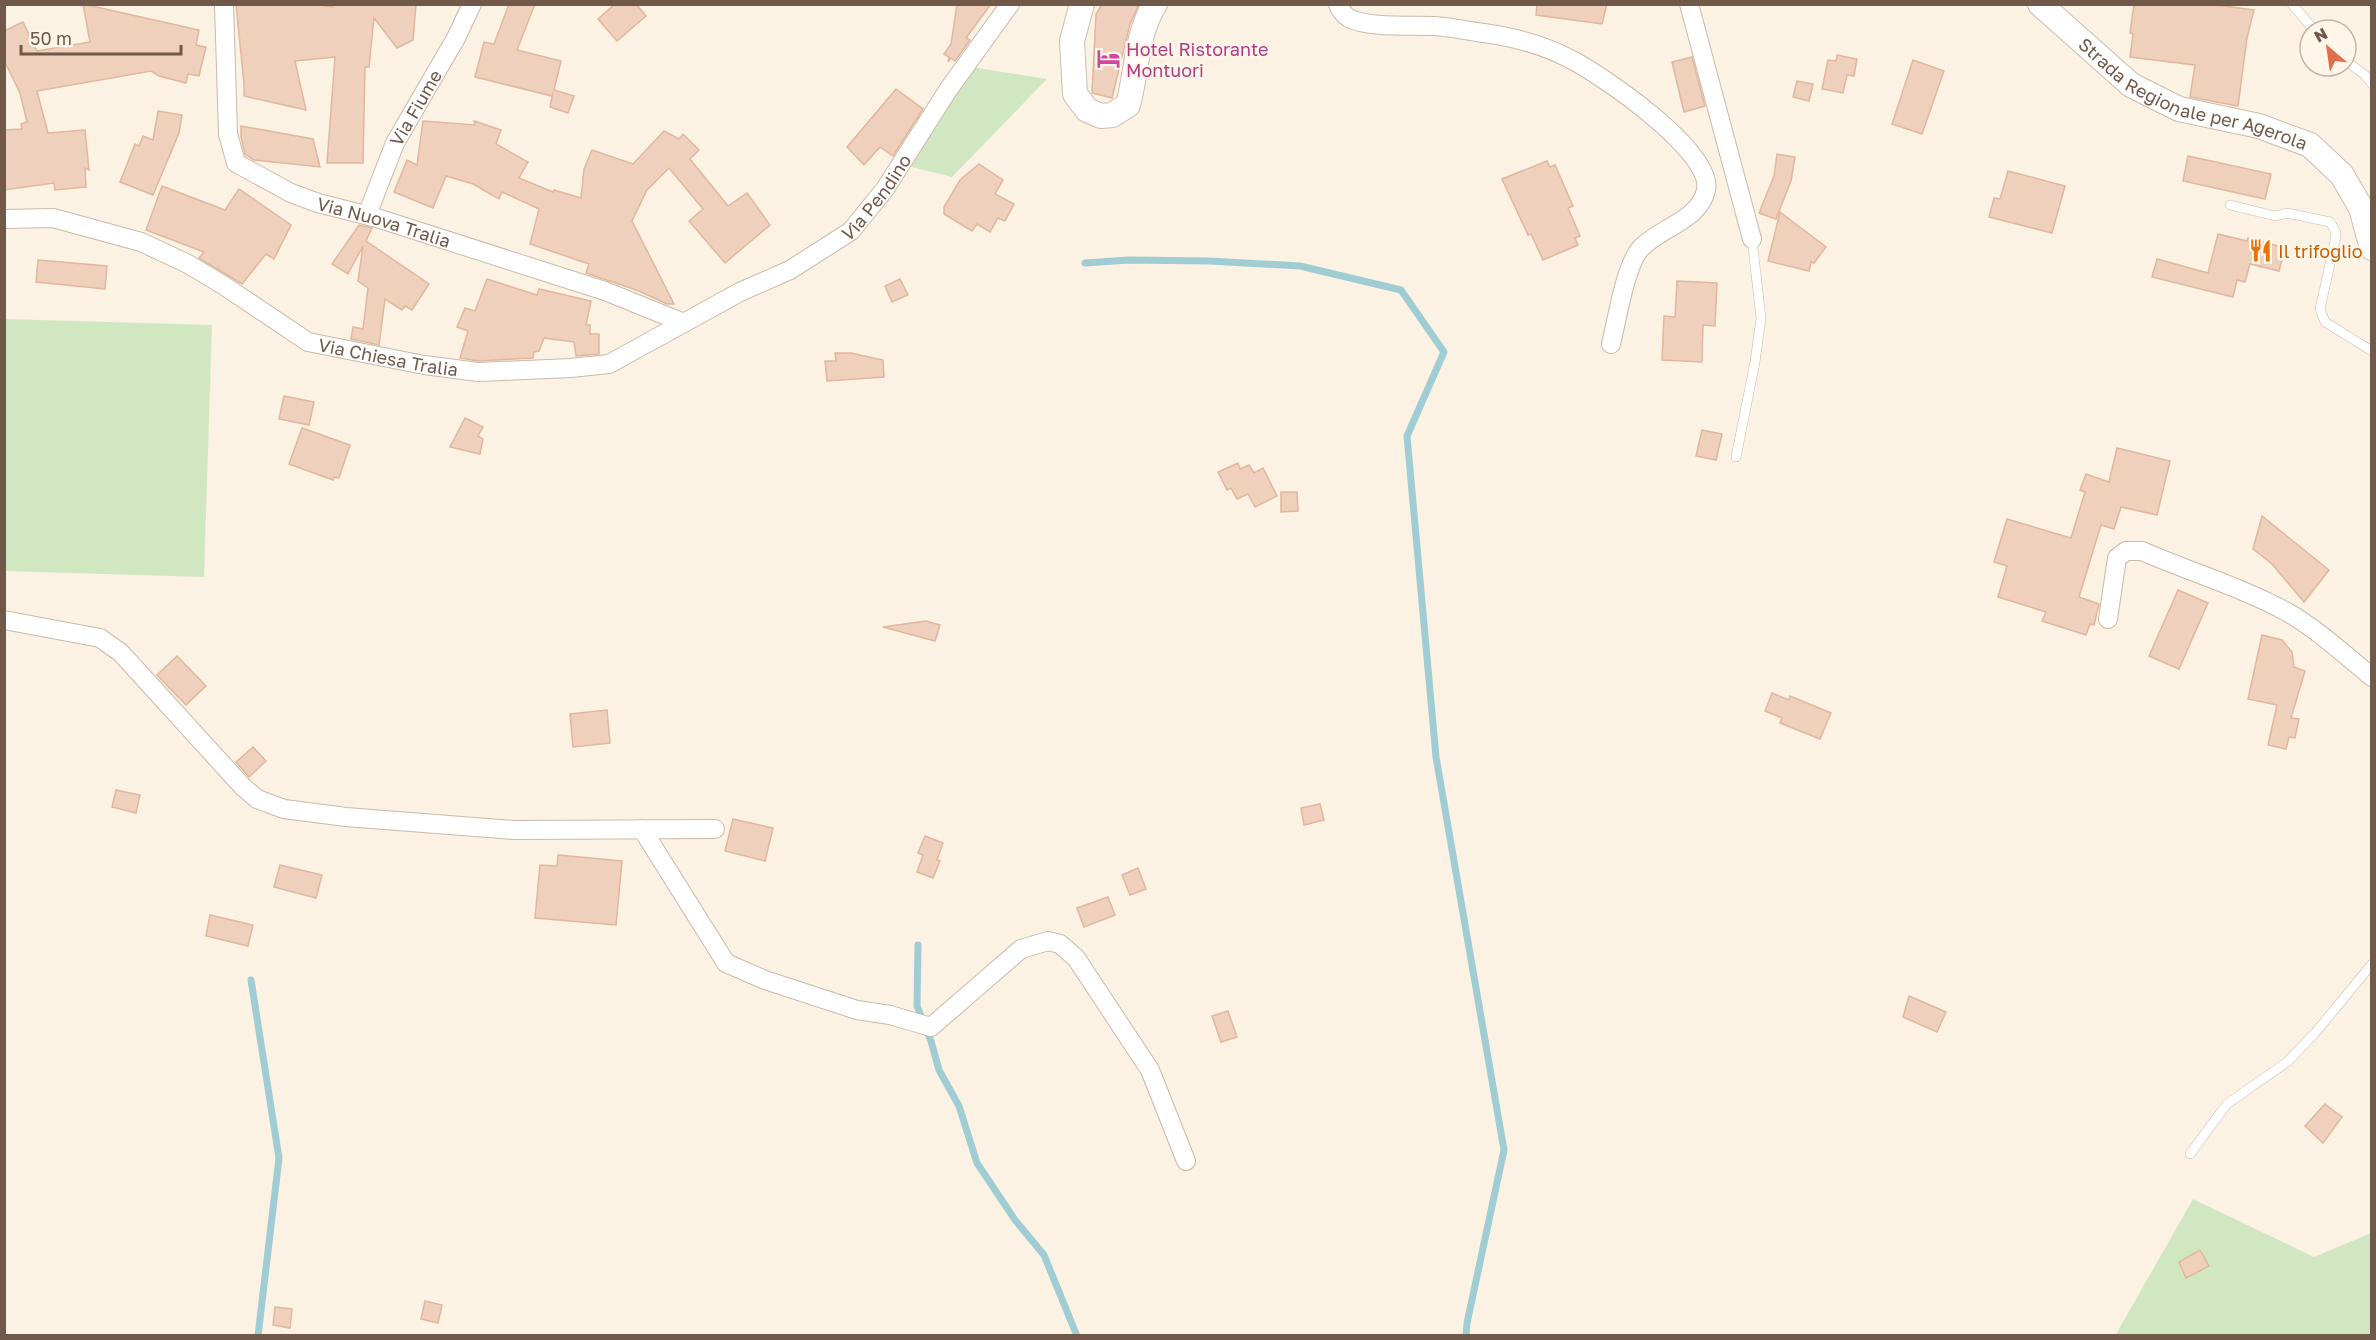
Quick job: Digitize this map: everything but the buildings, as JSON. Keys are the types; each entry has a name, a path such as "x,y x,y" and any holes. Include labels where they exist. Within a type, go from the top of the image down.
{"main road":[{"path":"1082,4 1072,41 1075,94 1087,110 1101,116 1112,116 1128,105 1141,38 1155,4"},
{"name":"Strada Regionale per Agerola","path":"2040,4 2131,85 2179,109 2259,126 2310,145 2342,175 2361,208 2372,248"}],"street":[{"name":"Via Nuova Tralia","path":"224,4 228,134 236,163 291,193 605,291 684,323"},
{"name":"Via Pendino","path":"684,323 740,292 790,270 851,231 885,189 948,90 1010,4"},
{"path":"1338,4 1338,8 1349,18 1371,23 1437,26 1512,37 1570,58 1620,90 1656,117 1698,162 1706,177 1706,191 1696,208 1640,249 1630,267 1611,344"},
{"path":"1689,4 1752,239"},
{"name":"Via Fiume","path":"367,215 395,143 456,38 469,5"},
{"name":"Via Chiesa Tralia","path":"4,219 53,218 141,242 188,264 308,342 424,365 478,372 609,364 684,323"},
{"path":"2108,620 2117,558 2126,551 2142,551 2249,594 2288,613 2327,639 2372,677"},
{"path":"4,620 99,638 121,652 243,787 257,799 284,809 346,817 514,830 715,829"},
{"path":"642,829 726,963 765,980 857,1010 890,1015 931,1027 1021,949 1047,940 1060,945 1076,958 1150,1070 1185,1161"}],"lane":[{"path":"2292,4 2304,18"},
{"path":"2358,70 2372,84"},
{"path":"2230,205 2275,216 2287,213 2330,222 2336,232 2335,242 2320,309 2325,322 2372,351"},
{"path":"1736,457 1753,373 1761,318 1752,239"},
{"path":"2190,1154 2227,1104 2287,1062 2372,964"}],"green space":[{"path":"959,65 1047,79 952,177 892,162"},
{"path":"5,319 212,325 204,577 5,571"},
{"path":"2193,1199 2314,1257 2371,1233 2371,1335 2115,1336"}],"waterway":[{"path":"1085,263 1129,260 1209,261 1300,266 1401,290 1444,352 1407,436 1436,757 1504,1150 1466,1336"},
{"path":"918,945 917,1006 931,1041 939,1070 959,1106 977,1163 1015,1220 1044,1255 1077,1336"},
{"path":"251,980 279,1158 258,1336"}],"place":[{"name":"Hotel Ristorante Montuori","path":"1108,59"},
{"name":"Il trifoglio","path":"2260,251"}]}
